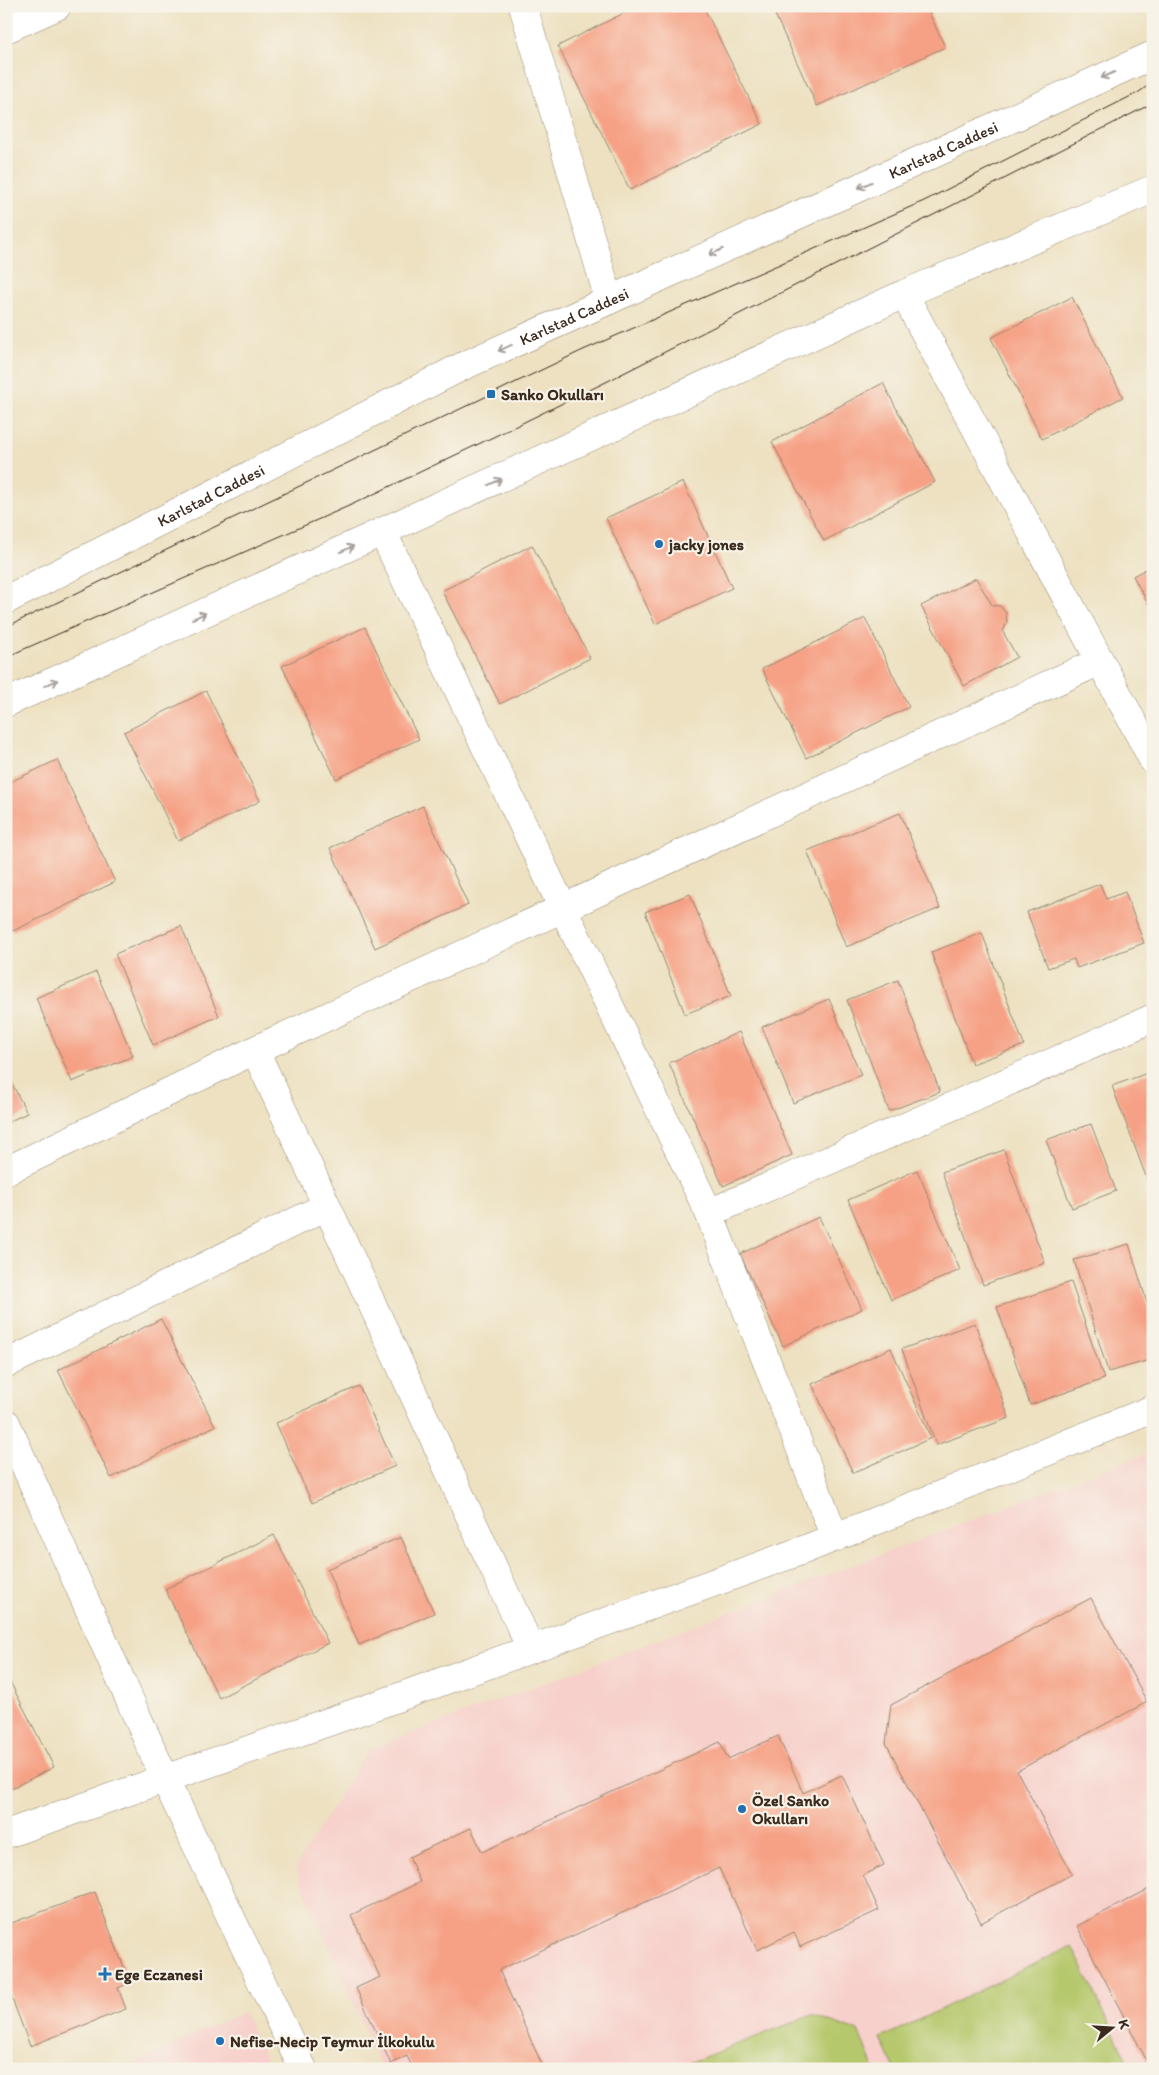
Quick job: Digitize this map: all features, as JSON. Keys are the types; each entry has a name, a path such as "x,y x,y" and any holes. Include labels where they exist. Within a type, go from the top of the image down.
{"street":[{"path":"6,30 57,6"},
{"path":"523,6 609,300"},
{"name":"Karlstad Caddesi","path":"6,600 461,367 1153,55"},
{"path":"6,704 904,294 1153,189"},
{"path":"904,294 1153,760"},
{"path":"383,533 709,1213 835,1538"},
{"path":"6,1171 255,1050 1100,661"},
{"path":"709,1213 1153,1018"},
{"path":"255,1050 531,1649"},
{"path":"6,1364 327,1206"},
{"path":"6,1834 531,1649 835,1538 1153,1409"},
{"path":"6,1423 165,1779 303,2069"}],"shaded area":[{"name":"Özel Sanko Okulları","path":"1153,1451 1153,2069 382,2069 295,1868 368,1750"},
{"name":"Nefise-Necip Teymur İlkokulu","path":"243,2012 271,2069 123,2069"}],"green space":[{"path":"1072,1946 1131,2069 895,2069 881,2038"},
{"path":"812,2015 858,2031 875,2069 676,2068"}],"building":[{"path":"638,6 703,6 762,124 630,190 558,46"},
{"path":"771,6 926,6 945,47 817,106"},
{"path":"1072,297 1123,397 1042,439 991,338"},
{"path":"883,383 935,482 824,541 772,442"},
{"path":"683,482 732,588 655,624 606,518"},
{"path":"532,545 590,658 500,704 442,591"},
{"path":"1153,565 1153,613 1133,576"},
{"path":"976,578 992,605 1000,606 1006,613 1007,622 1003,632 1017,657 964,686 921,606"},
{"path":"865,618 909,707 806,758 762,669"},
{"path":"365,627 419,739 336,779 282,666"},
{"path":"206,691 260,801 178,841 124,732"},
{"path":"57,760 115,882 13,931 6,916 6,784"},
{"path":"423,806 468,905 375,948 330,848"},
{"path":"900,813 940,908 846,947 807,851"},
{"path":"1100,884 1106,899 1125,892 1144,943 1077,968 1074,959 1048,968 1027,912"},
{"path":"690,894 731,996 685,1014 645,912"},
{"path":"181,926 219,1016 153,1045 115,954"},
{"path":"982,933 1024,1045 972,1064 931,952"},
{"path":"96,972 133,1056 72,1082 36,998"},
{"path":"898,980 940,1092 889,1111 847,1000"},
{"path":"829,999 861,1075 793,1103 762,1027"},
{"path":"739,1032 792,1155 723,1186 669,1063"},
{"path":"1153,1071 1153,1195 1112,1086"},
{"path":"6,1072 27,1113 6,1123"},
{"path":"1091,1124 1116,1191 1072,1208 1046,1140"},
{"path":"1004,1150 1045,1263 983,1285 942,1172"},
{"path":"917,1170 960,1270 891,1300 848,1200"},
{"path":"819,1217 862,1309 783,1346 740,1254"},
{"path":"1129,1244 1153,1322 1153,1359 1108,1372 1074,1260"},
{"path":"1071,1282 1104,1379 1030,1405 997,1307"},
{"path":"161,1319 215,1426 111,1478 58,1370"},
{"path":"975,1323 1009,1418 936,1445 902,1349"},
{"path":"891,1348 931,1438 853,1473 812,1384"},
{"path":"359,1386 395,1466 312,1503 276,1423"},
{"path":"274,1535 328,1643 219,1698 165,1589"},
{"path":"401,1537 434,1613 359,1645 327,1569"},
{"path":"1091,1598 1147,1702 1017,1771 1072,1874 981,1923 886,1743 891,1705"},
{"path":"6,1674 54,1767 6,1791"},
{"path":"778,1736 803,1793 842,1775 884,1865 863,1875 879,1910 800,1947 794,1932 757,1950 719,1868 499,1970 544,2069 413,2069 407,2056 391,2064 356,1988 380,1977 351,1915 420,1882 409,1857 471,1828 482,1852 720,1742 728,1759"},
{"path":"1153,1887 1153,2069 1151,2069 1077,1926"},
{"path":"95,1892 130,1983 118,1988 126,2009 30,2046 6,1983 6,1925"}],"tram line":[{"path":"6,627 581,351 924,201 1139,92 1153,82"},
{"path":"6,657 351,505 512,428 1153,103"}],"place":[{"name":"Sanko Okulları","path":"491,394"},
{"name":"jacky jones","path":"659,544"},
{"name":"Özel Sanko Okulları","path":"742,1809"},
{"name":"Ege Eczanesi","path":"105,1974"},
{"name":"Nefise-Necip Teymur İlkokulu","path":"220,2041"}]}
